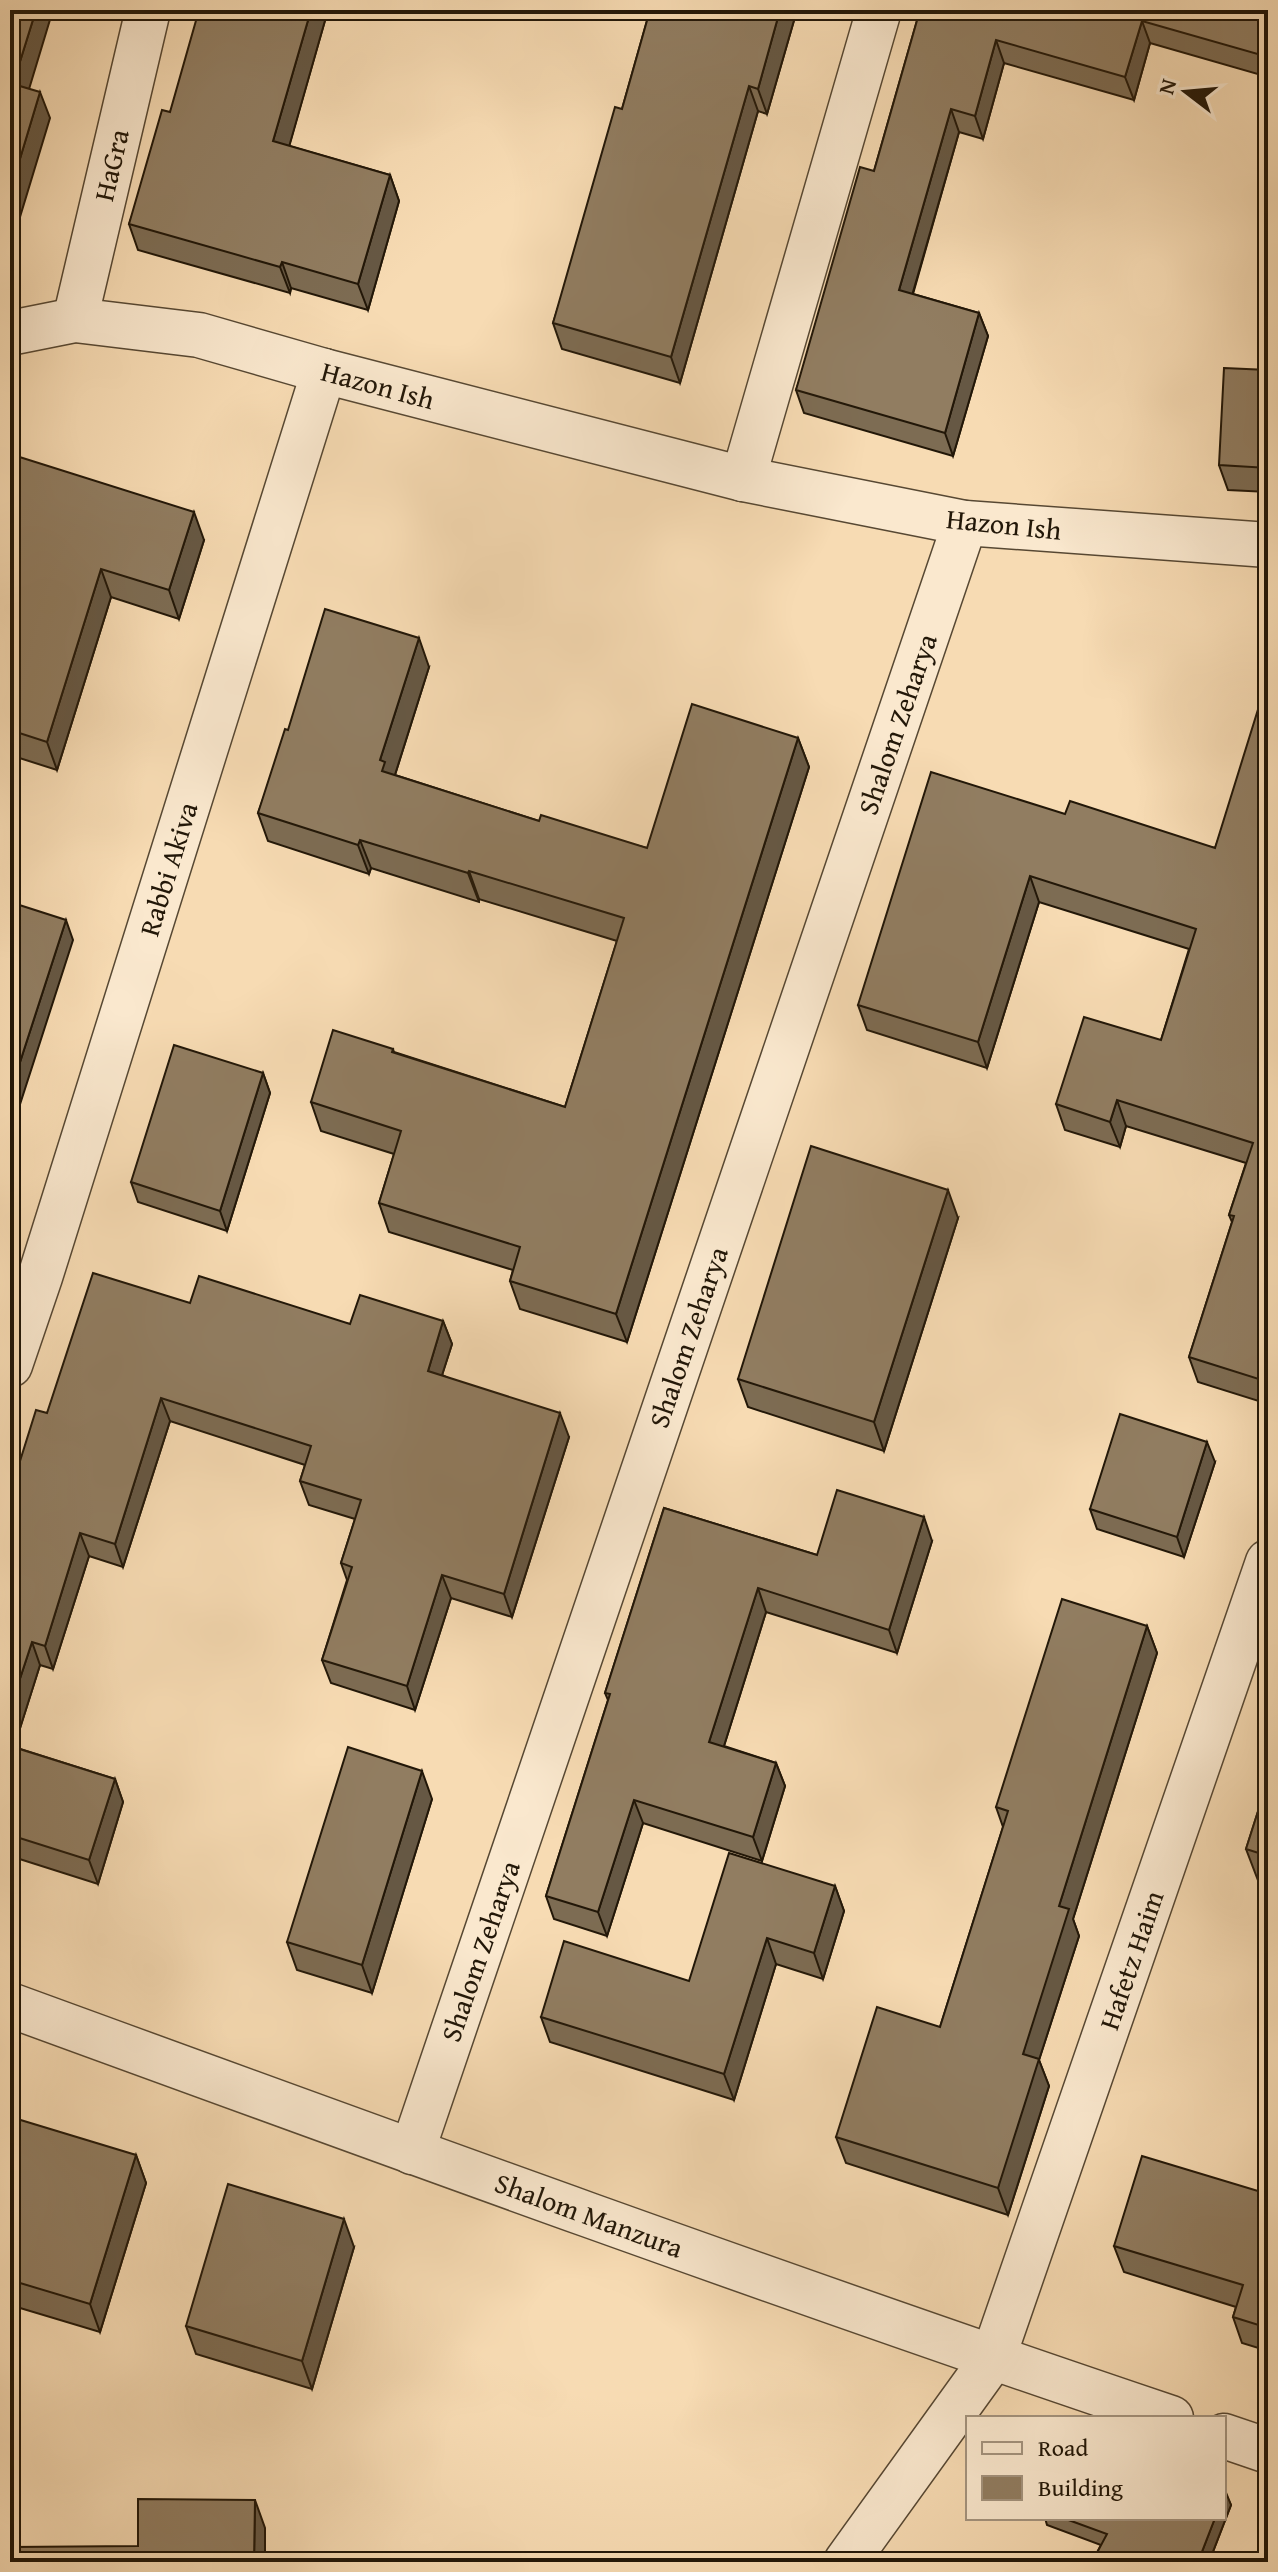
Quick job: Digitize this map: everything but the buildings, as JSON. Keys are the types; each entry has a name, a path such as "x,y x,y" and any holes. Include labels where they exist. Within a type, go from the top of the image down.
{"street":[{"name":"HaGra","path":"75,320 148,10"},
{"path":"743,479 879,10"},
{"name":"Hazon Ish","path":"10,333 75,320 199,335 324,371 743,479 965,523 1268,545"},
{"name":"Rabbi Akiva","path":"10,1365 25,1270 324,371"},
{"name":"Shalom Zeharya","path":"412,2152 965,523"},
{"name":"Hafetz Haim","path":"846,2562 993,2358 1268,1562"},
{"name":"Shalom Manzura","path":"10,2005 412,2152 1165,2416"},
{"path":"1226,2437 1268,2451"}]}
